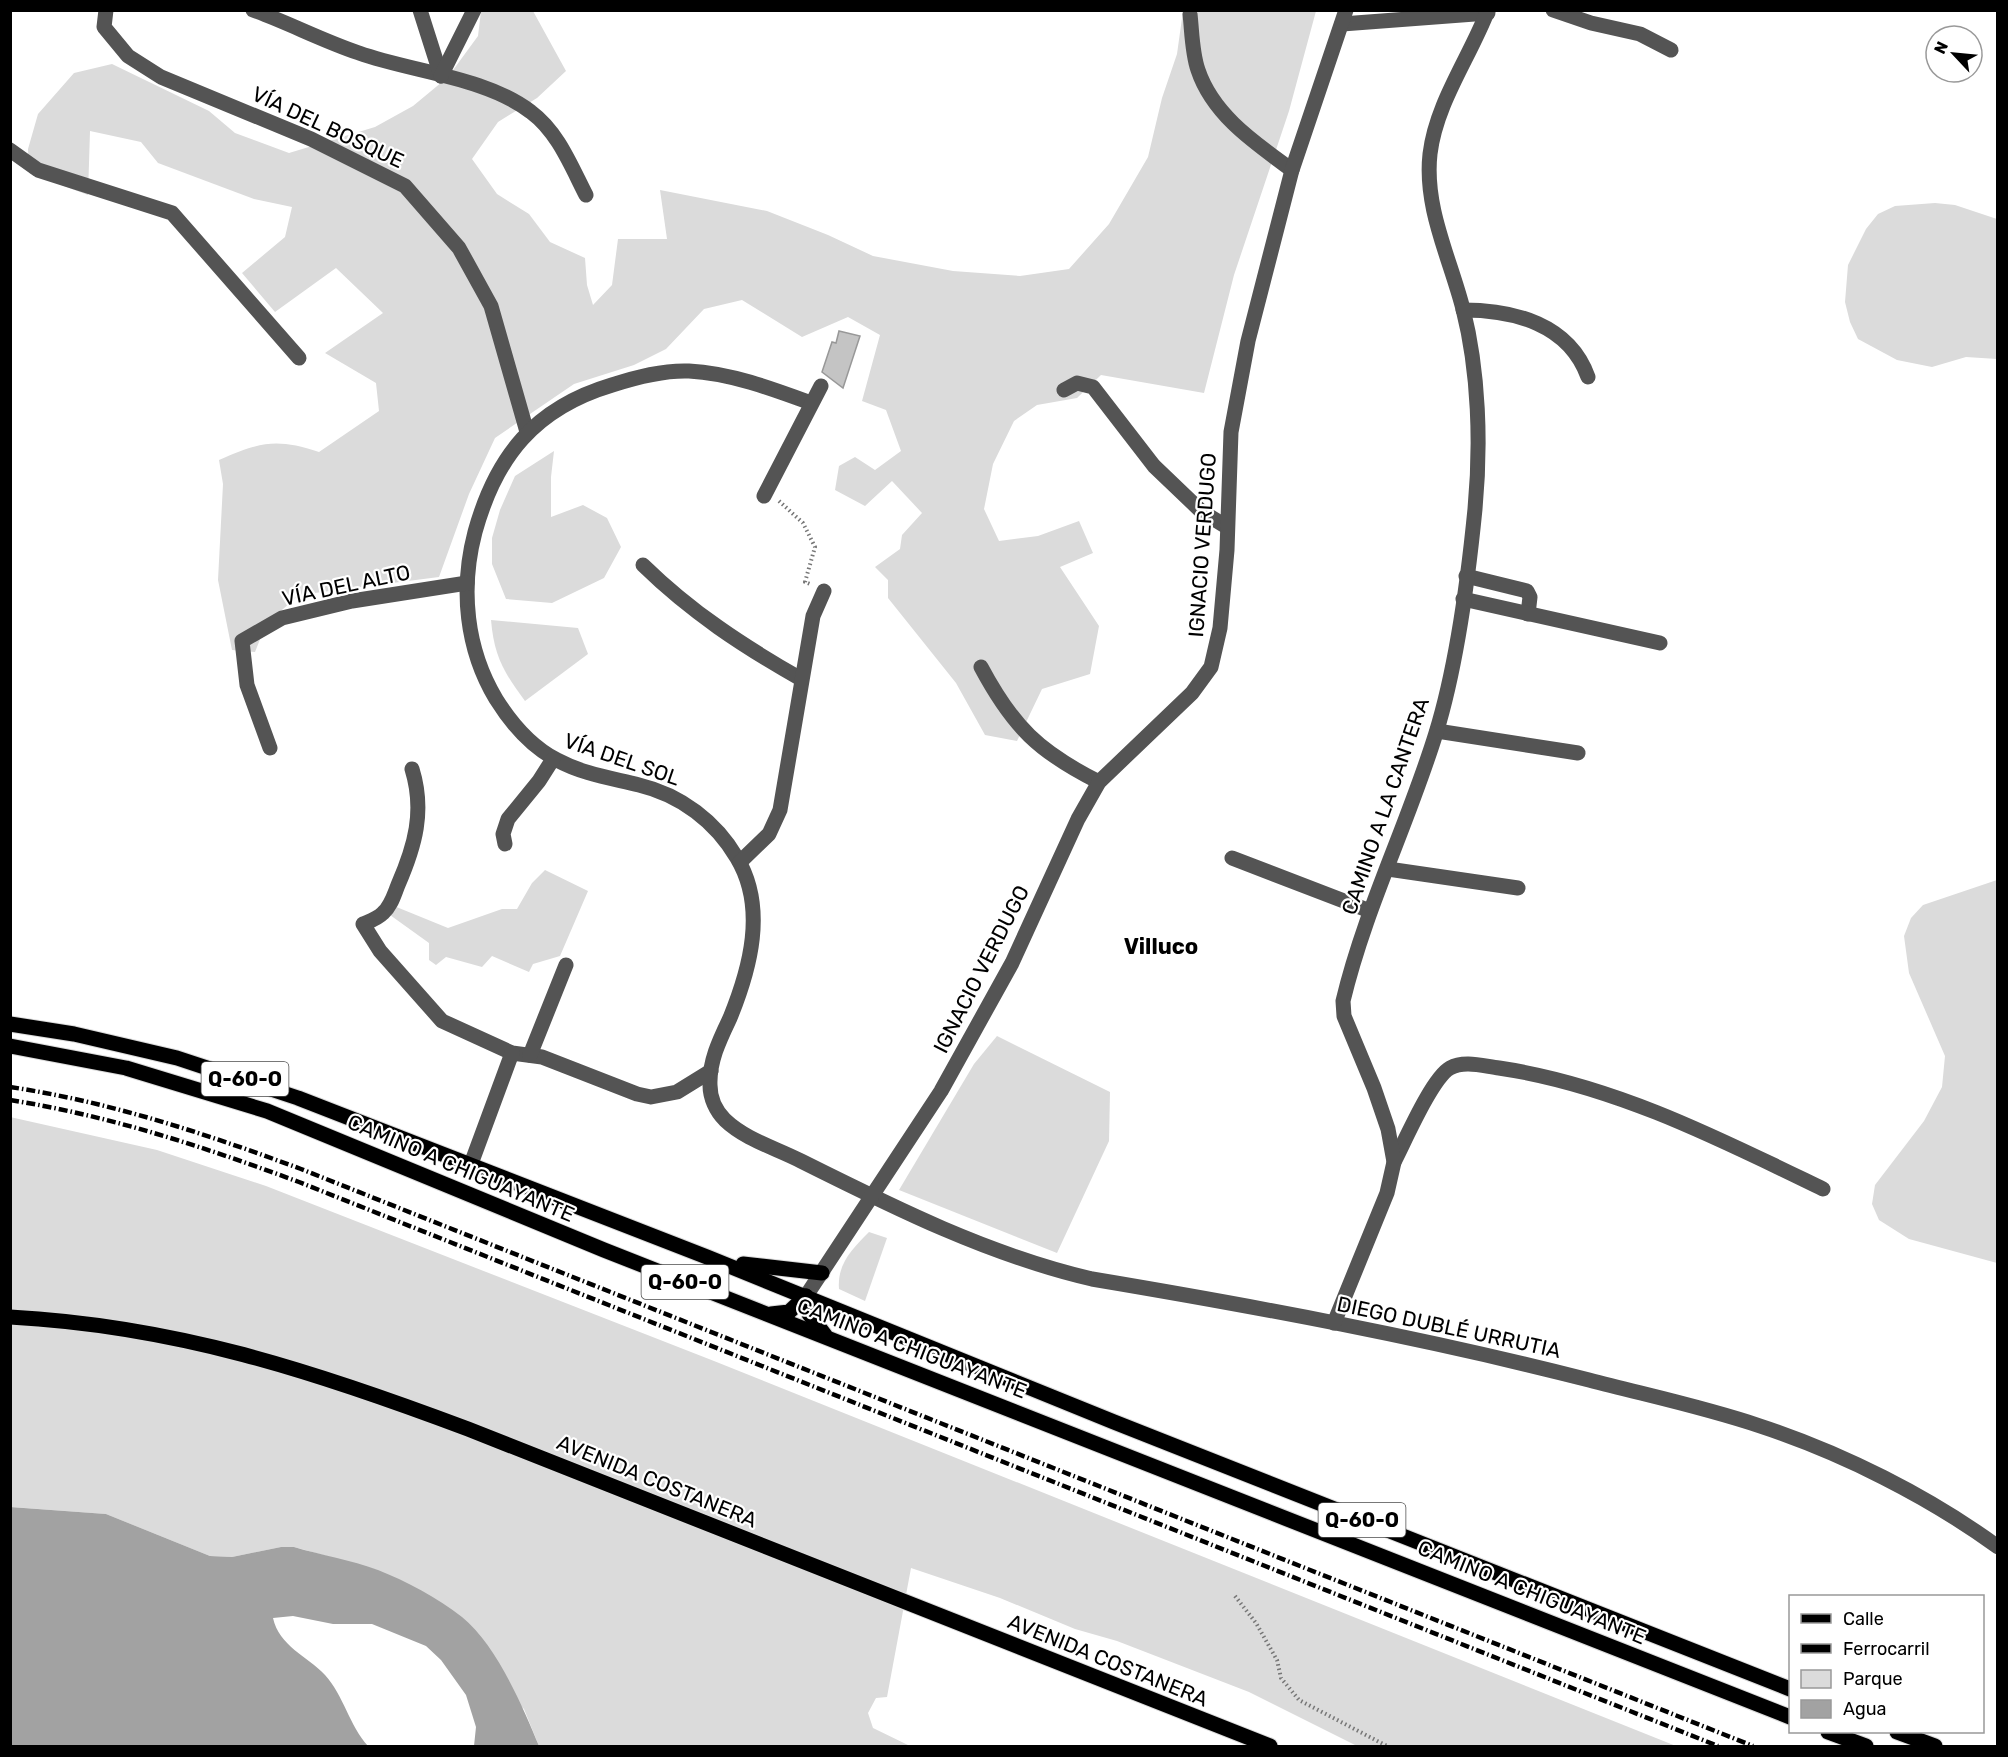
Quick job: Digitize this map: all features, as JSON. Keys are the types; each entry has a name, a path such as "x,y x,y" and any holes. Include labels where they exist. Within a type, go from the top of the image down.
{"main road":[{"name":"CAMINO A CHIGUAYANTE","path":"10,1024 115,1043 218,1070 298,1098 806,1296 1114,1422 1789,1688"},
{"name":"CAMINO A CHIGUAYANTE","path":"10,1046 126,1068 267,1111 444,1186 1789,1716"},
{"path":"707,1257 822,1273"},
{"path":"767,1314 789,1312 806,1296"},
{"path":"806,1296 809,1314 821,1332 829,1338"},
{"name":"AVENIDA COSTANERA","path":"10,1317 96,1324 178,1337 254,1356 360,1389 479,1433 1270,1746"},
{"path":"1833,1733 1866,1746"},
{"path":"1902,1733 1935,1746"}],"street":[{"name":"VÍA DEL BOSQUE","path":"106,10 104,27 128,56 161,76 311,139 405,186 459,248 491,306 526,432"},
{"path":"253,10 290,23 358,53 494,91 531,111 554,134 586,195"},
{"path":"420,10 441,76"},
{"path":"441,76 474,10"},
{"path":"1553,10 1591,23 1641,34 1671,50"},
{"path":"1344,17 1488,11"},
{"name":"CAMINO A LA CANTERA","path":"1334,1323 1387,1193 1394,1162 1388,1129 1374,1088 1344,1016 1343,1001 1350,971 1370,911 1388,869 1437,731 1466,576 1475,509 1477,443 1472,372 1463,310 1434,213 1430,186 1431,152 1442,112 1488,11"},
{"path":"1190,14 1197,69 1216,105 1253,142 1292,170"},
{"name":"IGNACIO VERDUGO","path":"806,1296 873,1198 941,1090 1012,963 1078,819 1099,782 1192,693 1211,667 1220,628 1231,432 1250,331 1292,170 1344,17"},
{"path":"10,150 39,170 172,213 299,358"},
{"path":"1463,310 1516,316 1552,330 1578,354 1588,377"},
{"name":"VÍA DEL SOL","path":"811,403 784,393 695,371 668,372 630,379 596,389 552,412 526,432 510,452 484,503 473,542 467,583 468,620 473,642 489,686 518,728 553,759 579,770 644,786 677,799 707,820 740,862 753,914 751,957 715,1053 711,1071 712,1097 727,1122 751,1137 873,1198"},
{"path":"1064,390 1077,384 1093,387 1154,466 1201,511 1227,527"},
{"path":"764,496 820,386"},
{"path":"643,565 685,605 711,624 801,679"},
{"path":"1466,576 1527,591 1530,597 1528,614"},
{"name":"VÍA DEL ALTO","path":"270,748 247,685 242,641 282,618 352,601 467,583"},
{"path":"740,862 769,834 780,810 813,616 824,591"},
{"path":"1462,599 1660,643"},
{"path":"981,667 1003,705 1034,742 1064,765 1099,782"},
{"path":"1437,731 1578,753"},
{"path":"505,844 503,834 508,819 539,781 553,759"},
{"path":"411,770 419,809 417,833 388,908 380,916 363,924 380,951 442,1021 512,1053 561,1063 637,1094 651,1097 677,1092 711,1071"},
{"path":"1232,858 1370,911"},
{"path":"1388,869 1518,888"},
{"path":"530,1055 566,965"},
{"path":"471,1164 512,1053"},
{"path":"1394,1162 1436,1082 1449,1068 1467,1064 1537,1075 1612,1096 1677,1120 1823,1189"},
{"name":"DIEGO DUBLÉ URRUTIA","path":"873,1198 963,1237 1063,1272 1488,1354 1762,1426 1834,1455 1906,1490 1947,1513 1998,1548"}],"path":[{"path":"764,496 776,498 803,523 814,547 805,582 824,591"},
{"path":"1235,1596 1256,1623 1277,1660 1281,1678 1299,1700 1387,1746"}],"green space":[{"path":"481,11 533,11 566,71 537,98 498,122 472,159 497,194 529,214 550,242 585,258 587,285 593,305 612,285 618,239 667,239 660,190 767,211 873,256 953,271 1020,276 1069,269 1109,224 1148,157 1162,98 1177,54 1183,11 1316,11 1289,111 1234,275 1204,393 1101,375 1077,398 1037,405 1014,421 993,464 984,509 999,541 1038,536 1079,521 1093,553 1060,567 1099,626 1090,674 1042,689 1017,741 985,735 956,683 888,598 888,580 875,567 900,549 902,535 922,513 892,481 865,506 835,490 839,466 855,457 875,470 901,451 886,410 862,401 880,335 848,317 802,337 742,300 704,309 666,349 634,365 574,384 495,438 469,494 439,577 299,595 266,624 255,652 232,650 218,580 223,484 219,460 246,449 268,444 291,445 319,452 379,411 376,383 325,353 383,313 336,268 275,312 242,273 285,237 292,207 254,199 158,163 141,142 90,131 88,195 29,173 28,149 38,114 74,73 112,64 209,111 235,133 289,153 375,127 413,106 448,77 478,36"},
{"path":"1935,203 1955,205 1997,219 1997,359 1966,357 1932,367 1897,360 1858,339 1850,322 1845,302 1848,265 1866,229 1878,214 1895,206"},
{"path":"554,451 551,477 551,517 583,505 607,518 621,547 604,578 552,603 506,599 492,564 492,538 500,510 515,476"},
{"path":"491,620 578,628 588,654 525,701 501,664 492,633"},
{"path":"545,870 588,891 560,956 533,964 529,972 492,956 482,967 446,957 436,965 429,960 429,943 390,915 394,906 448,928 502,909 517,909 532,883"},
{"path":"1997,880 1998,1263 1909,1239 1879,1220 1872,1204 1875,1185 1924,1121 1942,1087 1945,1056 1909,973 1904,936 1911,918 1923,905"},
{"path":"997,1036 1110,1092 1109,1141 1057,1253 899,1190 974,1064"},
{"path":"10,1117 157,1150 266,1186 714,1361 1676,1746 1357,1746 1249,1692 1117,1641 1075,1629 1000,1598 911,1568 887,1697 876,1698 868,1713 873,1728 910,1746 539,1746 524,1709 377,1570 294,1547 281,1547 232,1557 210,1556 106,1514 11,1507"},
{"path":"869,1232 887,1238 865,1301 839,1289 839,1280 843,1264"}],"water":[{"path":"10,1507 106,1514 210,1556 232,1557 281,1547 294,1547 368,1566 400,1579 443,1603 462,1617 486,1643 507,1677 539,1746 474,1746 476,1727 466,1695 441,1660 426,1646 372,1624 333,1624 293,1616 273,1618 276,1628 294,1650 318,1668 332,1683 361,1738 368,1746 11,1746"}],"building":[{"path":"839,331 860,336 843,388 822,372 832,342 836,343"}],"railway":[{"path":"10,1087 85,1101 158,1120 301,1169 1753,1746"},
{"path":"10,1100 84,1115 157,1134 299,1182 1718,1746"}],"district":[{"name":"Villuco","path":"1161,946"}]}
